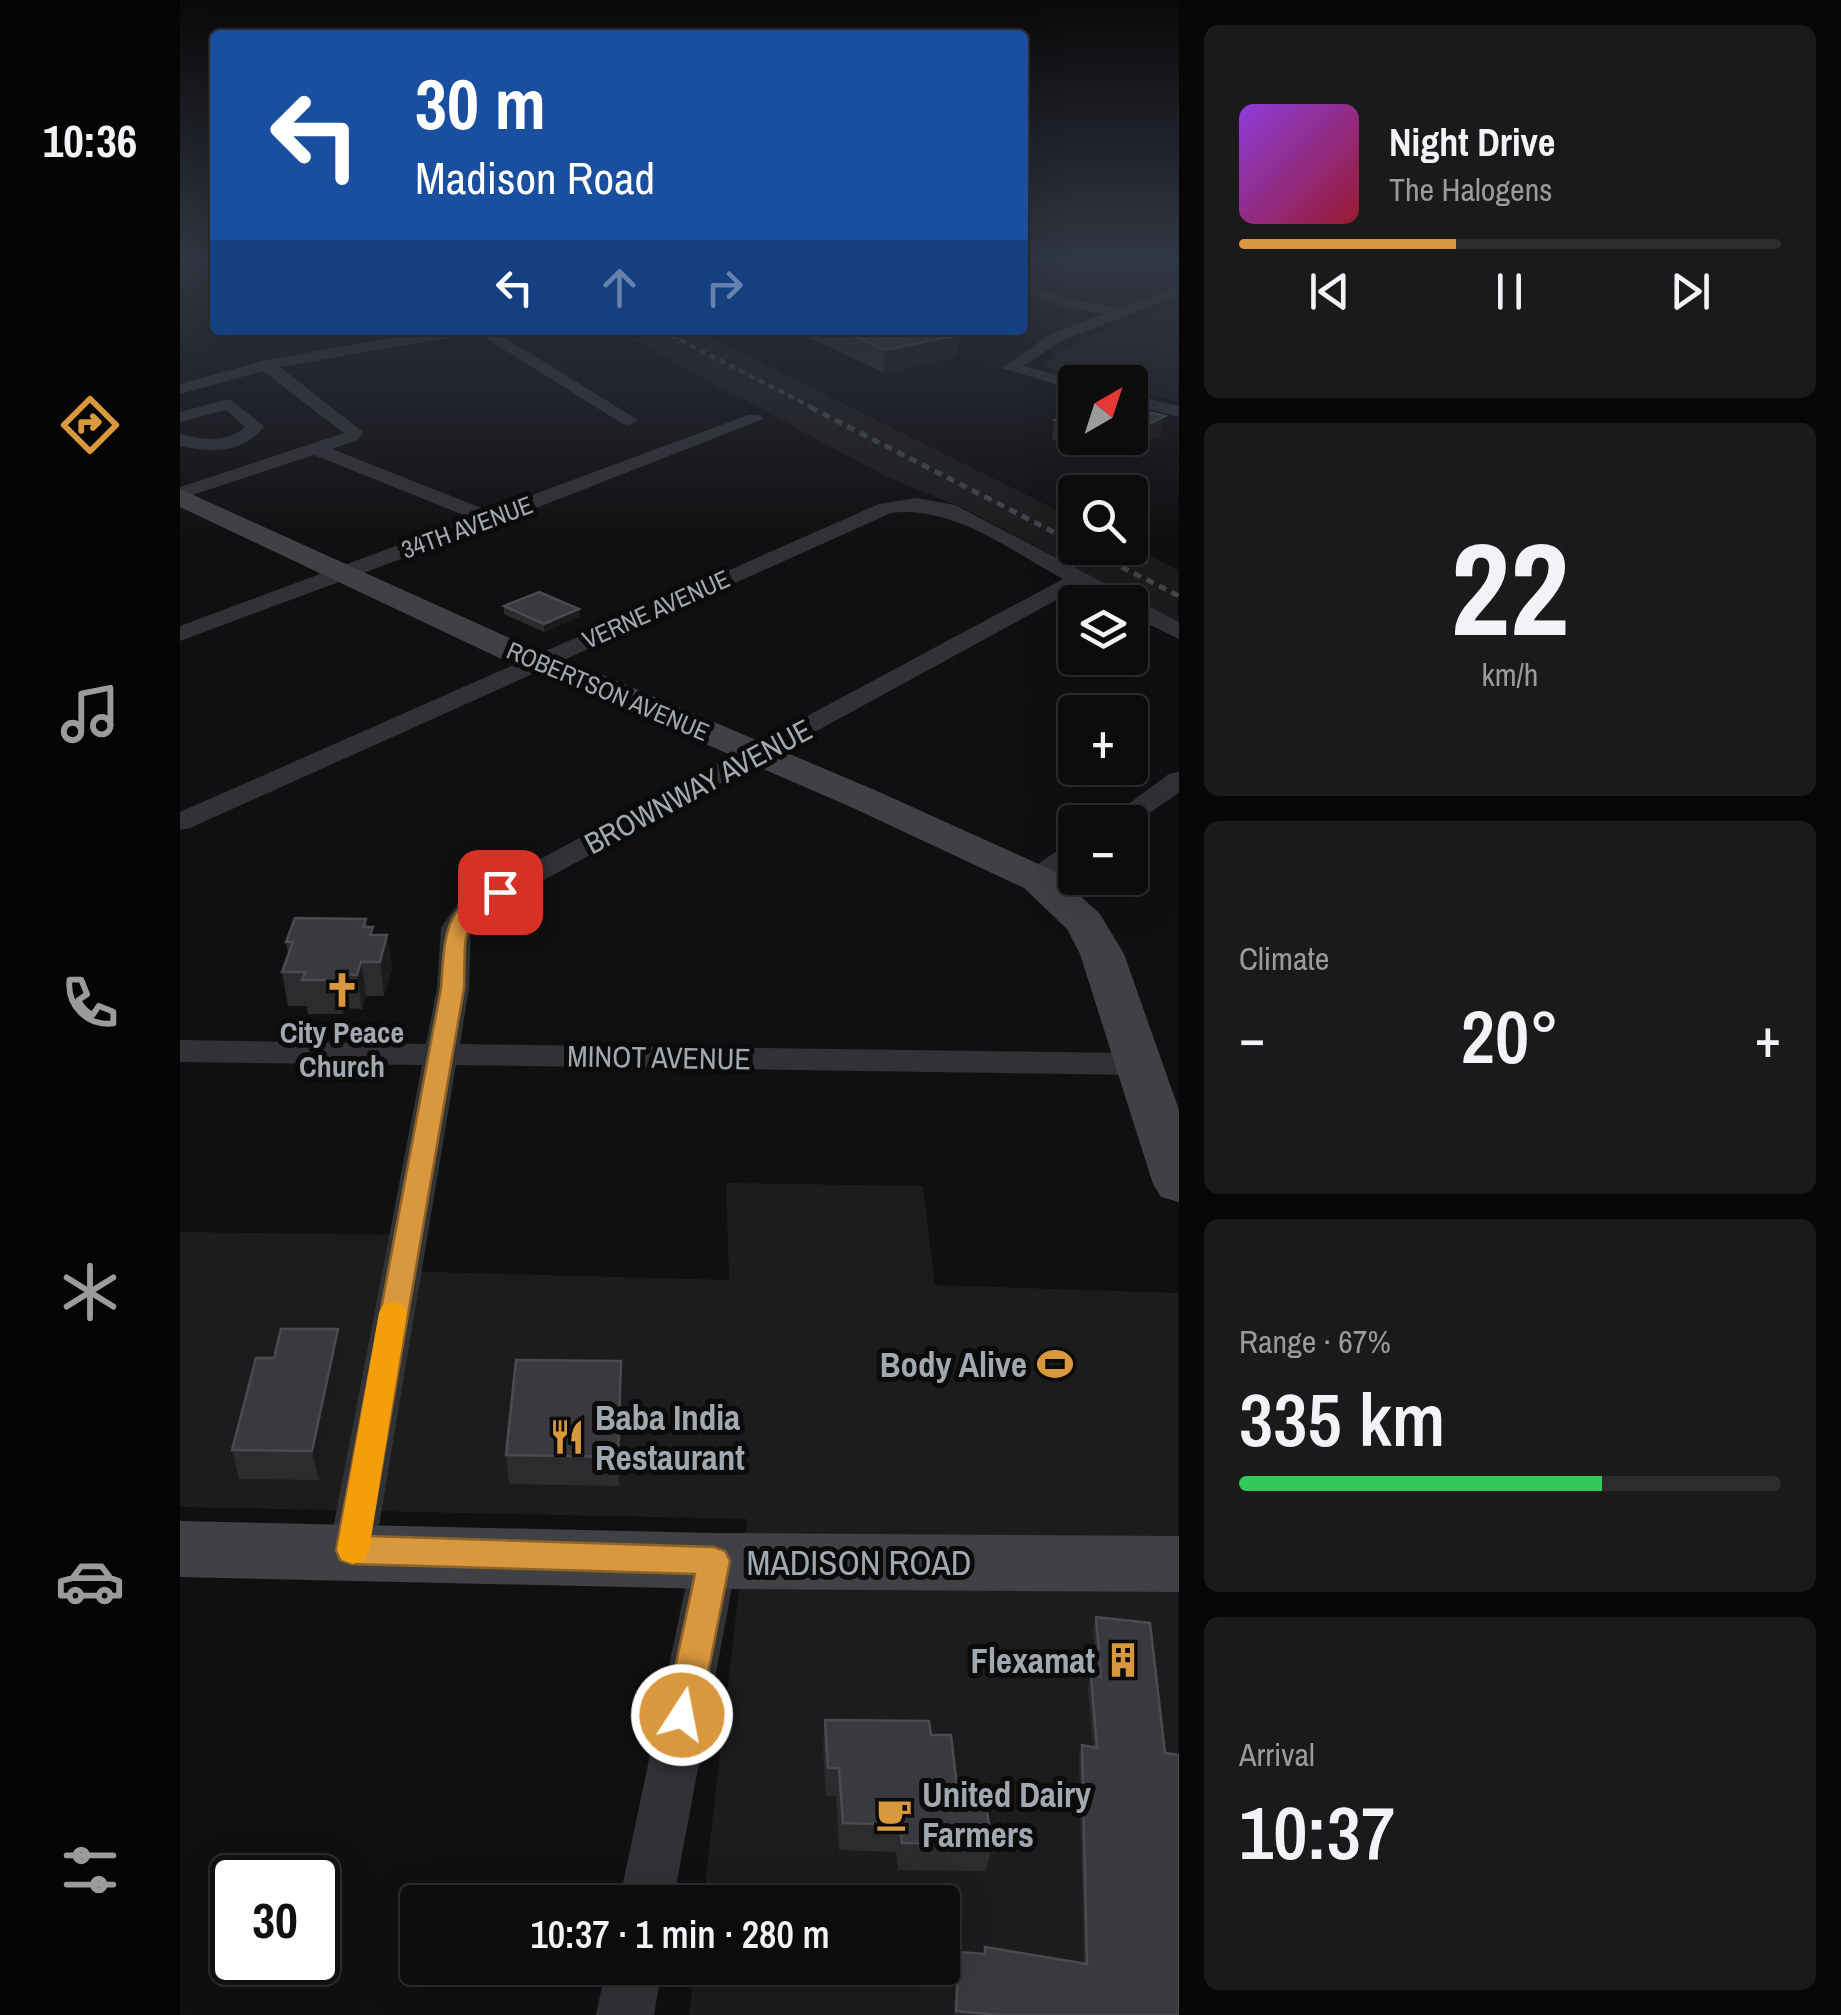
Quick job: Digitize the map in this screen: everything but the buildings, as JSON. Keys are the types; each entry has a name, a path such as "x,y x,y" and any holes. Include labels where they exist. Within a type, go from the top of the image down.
{"street":[{"path":"180,389 266,365 339,352"},
{"path":"518,352 629,420"},
{"path":"1034,352 1010,368 1058,381"},
{"path":"180,495 339,443 354,432 266,365"},
{"path":"180,440 203,446 222,444 251,433 255,426 204,382"},
{"path":"180,417 228,404"},
{"path":"1148,404 1178,412"},
{"name":"34TH AVENUE","path":"180,634 754,420"},
{"path":"318,450 492,518"},
{"name":"ROBERTSON AVENUE","path":"180,495 537,663 579,677 864,799 1038,880 1085,922 1102,954 1178,1184"},
{"name":"VERNE AVENUE","path":"180,822 886,508 916,504 948,509 1080,579"},
{"path":"1080,579 1091,585"},
{"name":"BROWNWAY AVENUE","path":"352,1550 452,988 456,928 468,909 1080,579"},
{"path":"1148,616 1178,632"},
{"path":"1142,805 1178,780"},
{"path":"1038,880 1058,865"},
{"name":"MINOT AVENUE","path":"180,1051 1137,1064"},
{"name":"MADISON ROAD","path":"180,1549 714,1561 1178,1564"},
{"path":"649,1885 714,1561"},
{"path":"624,2015 630,1985"}],"shaded area":[{"path":"656,352 739,352 1058,511 1058,558 965,509 885,476"},
{"path":"1062,352 1178,352 1178,402 1148,394 1148,365 1058,365 1058,370 1040,366"},
{"path":"1148,555 1178,570 1178,622 1148,606 1148,585 1108,585 1071,565 1148,565"},
{"path":"726,1183 923,1186 935,1285 1178,1293 1178,2015 689,2015 693,1985 960,1985 960,1885 705,1885 747,1519 180,1507 180,1232 403,1235 395,1271 729,1280"}],"railway":[{"path":"704,352 815,409"},
{"path":"810,407 1058,534"},
{"path":"1118,565 1179,596"}],"slow traffic":[{"path":"353,1550 393,1313"}],"place":[{"name":"City Peace Church","path":"342,990"},
{"name":"Body Alive","path":"1055,1364"},
{"name":"Baba India Restaurant","path":"567,1437"},
{"name":"Flexamat","path":"1123,1660"},
{"name":"United Dairy Farmers","path":"894,1814"}],"route":[{"path":"500,892 468,909 456,928 452,988 352,1550 714,1561 682,1715"}]}
